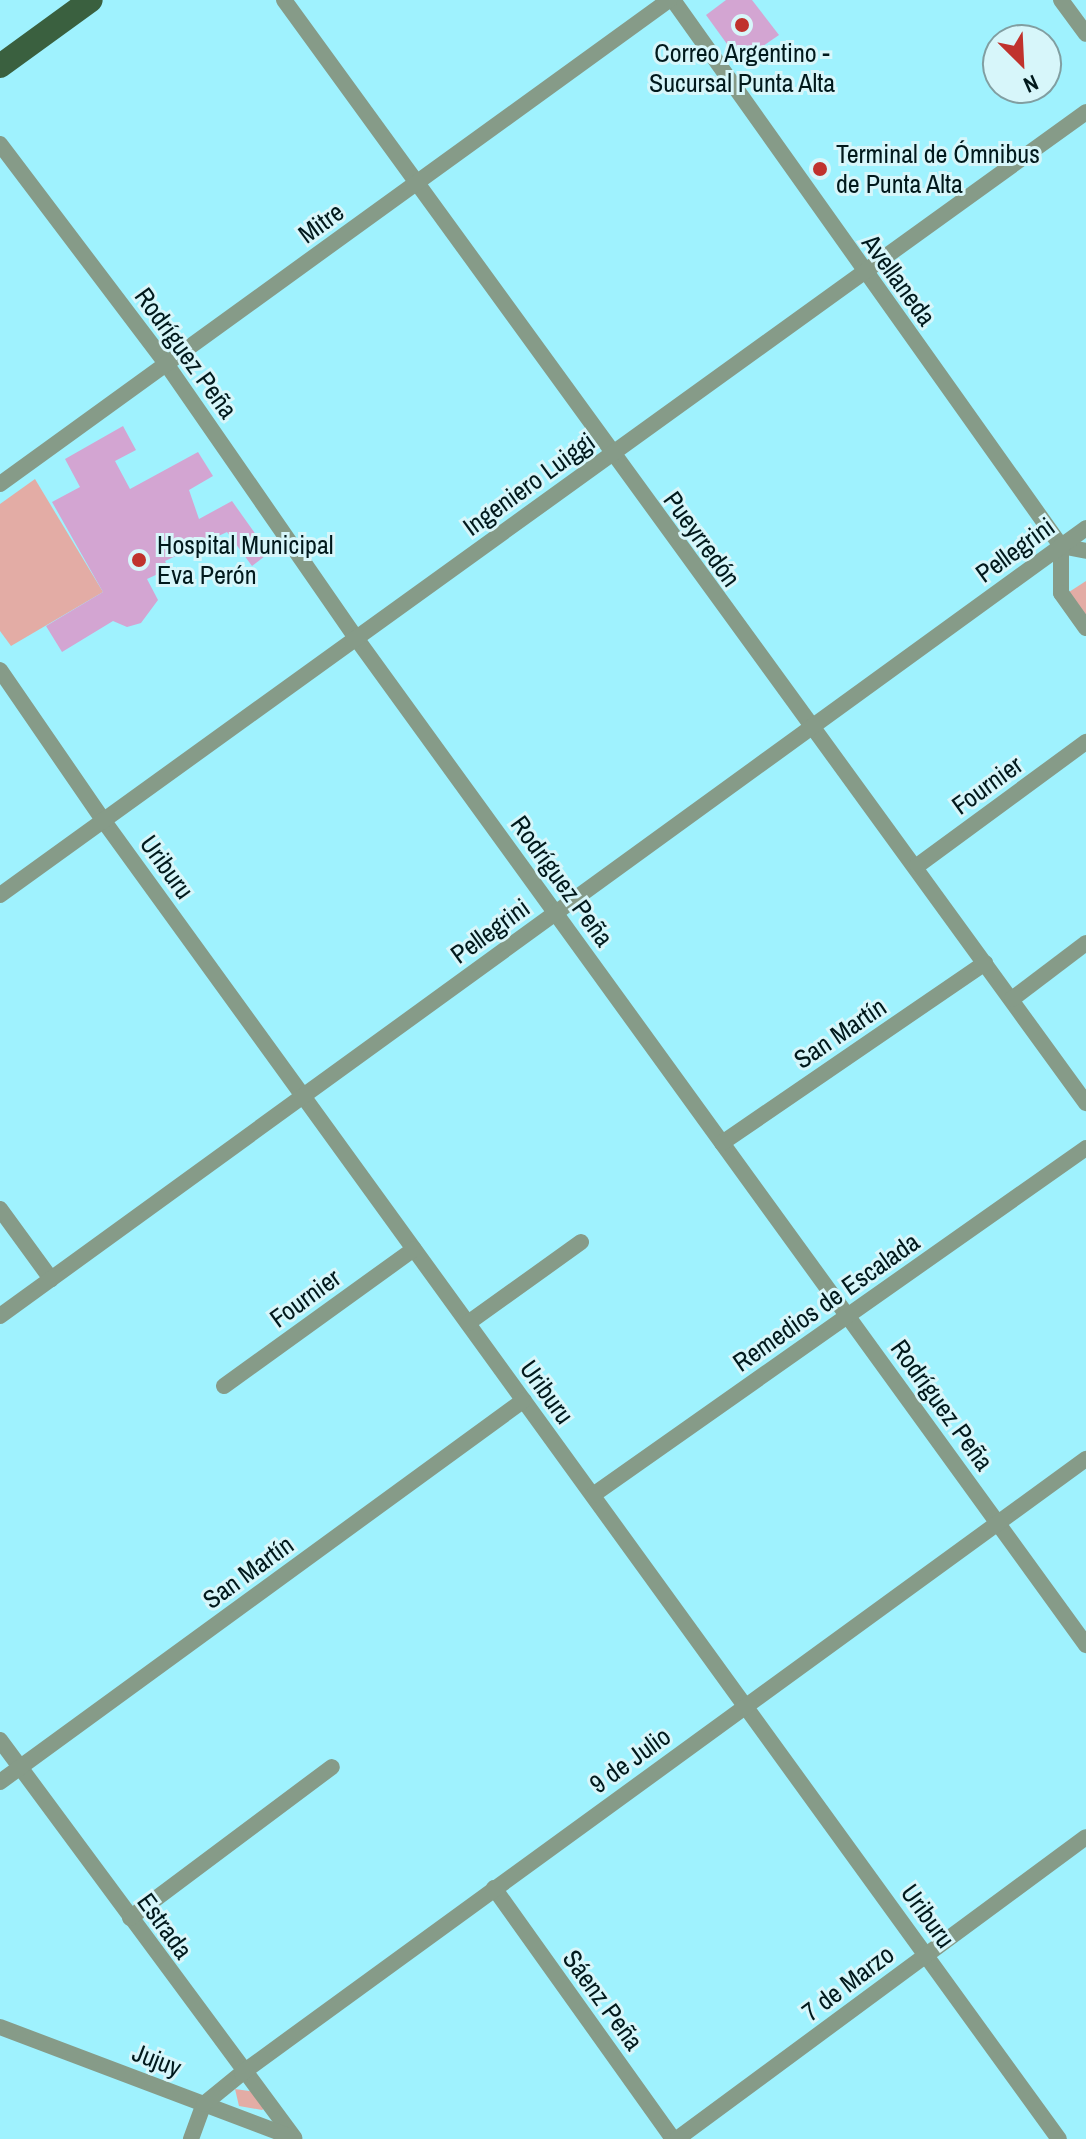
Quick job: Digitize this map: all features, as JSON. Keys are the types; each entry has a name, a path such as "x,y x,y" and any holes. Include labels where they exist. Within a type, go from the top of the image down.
{"main road":[{"path":"0,66 91,0"}],"street":[{"name":"Pueyrredón","path":"284,0 420,181 611,455 809,729 917,866 1086,1103"},
{"name":"Mitre","path":"0,484 671,0"},
{"name":"Avellaneda","path":"671,0 1061,546"},
{"path":"1061,0 1086,34"},
{"name":"Ingeniero Luiggi","path":"0,895 1086,112"},
{"name":"Rodríguez Peña","path":"0,144 167,365 356,638 1086,1645"},
{"name":"Pellegrini","path":"0,1316 1086,528"},
{"path":"1086,551 1061,546 1061,593 1086,628"},
{"name":"Uriburu","path":"0,670 103,820 1059,2139"},
{"name":"Fournier","path":"917,866 1086,742"},
{"path":"1012,999 1086,943"},
{"name":"San Martín","path":"722,1143 985,963"},
{"name":"Remedios de Escalada","path":"593,1495 1086,1148"},
{"path":"0,1209 51,1279"},
{"path":"468,1323 581,1242"},
{"name":"Fournier","path":"224,1386 414,1249"},
{"name":"San Martín","path":"0,1782 524,1400"},
{"name":"9 de Julio","path":"204,2104 494,1888 1086,1459"},
{"name":"Estrada","path":"0,1740 242,2073 296,2139"},
{"path":"130,1918 332,1767"},
{"name":"7 de Marzo","path":"675,2139 1086,1837"},
{"name":"Sáenz Peña","path":"494,1888 675,2139"},
{"name":"Jujuy","path":"0,2027 296,2139"},
{"path":"191,2139 204,2104"}],"shaded area":[{"path":"35,479 103,592 11,646 0,631 0,504"},
{"path":"1086,581 1086,615 1069,592"},
{"path":"235,2089 263,2093 271,2105 262,2110 239,2106"}],"building":[{"name":"Correo Argentino - Sucursal Punta Alta","path":"726,0 752,0 779,35 740,62 706,15"},
{"path":"123,426 136,450 115,461 130,489 198,452 213,476 189,490 199,519 232,501 269,553 252,566 227,532 165,561 169,569 147,579 158,600 141,623 127,627 113,621 62,652 46,626 103,592 52,502 80,487 65,459"}],"place":[{"name":"Correo Argentino - Sucursal Punta Alta","path":"742,25"},
{"name":"Terminal de Ómnibus de Punta Alta","path":"820,169"},
{"name":"Hospital Municipal Eva Perón","path":"139,560"}]}
